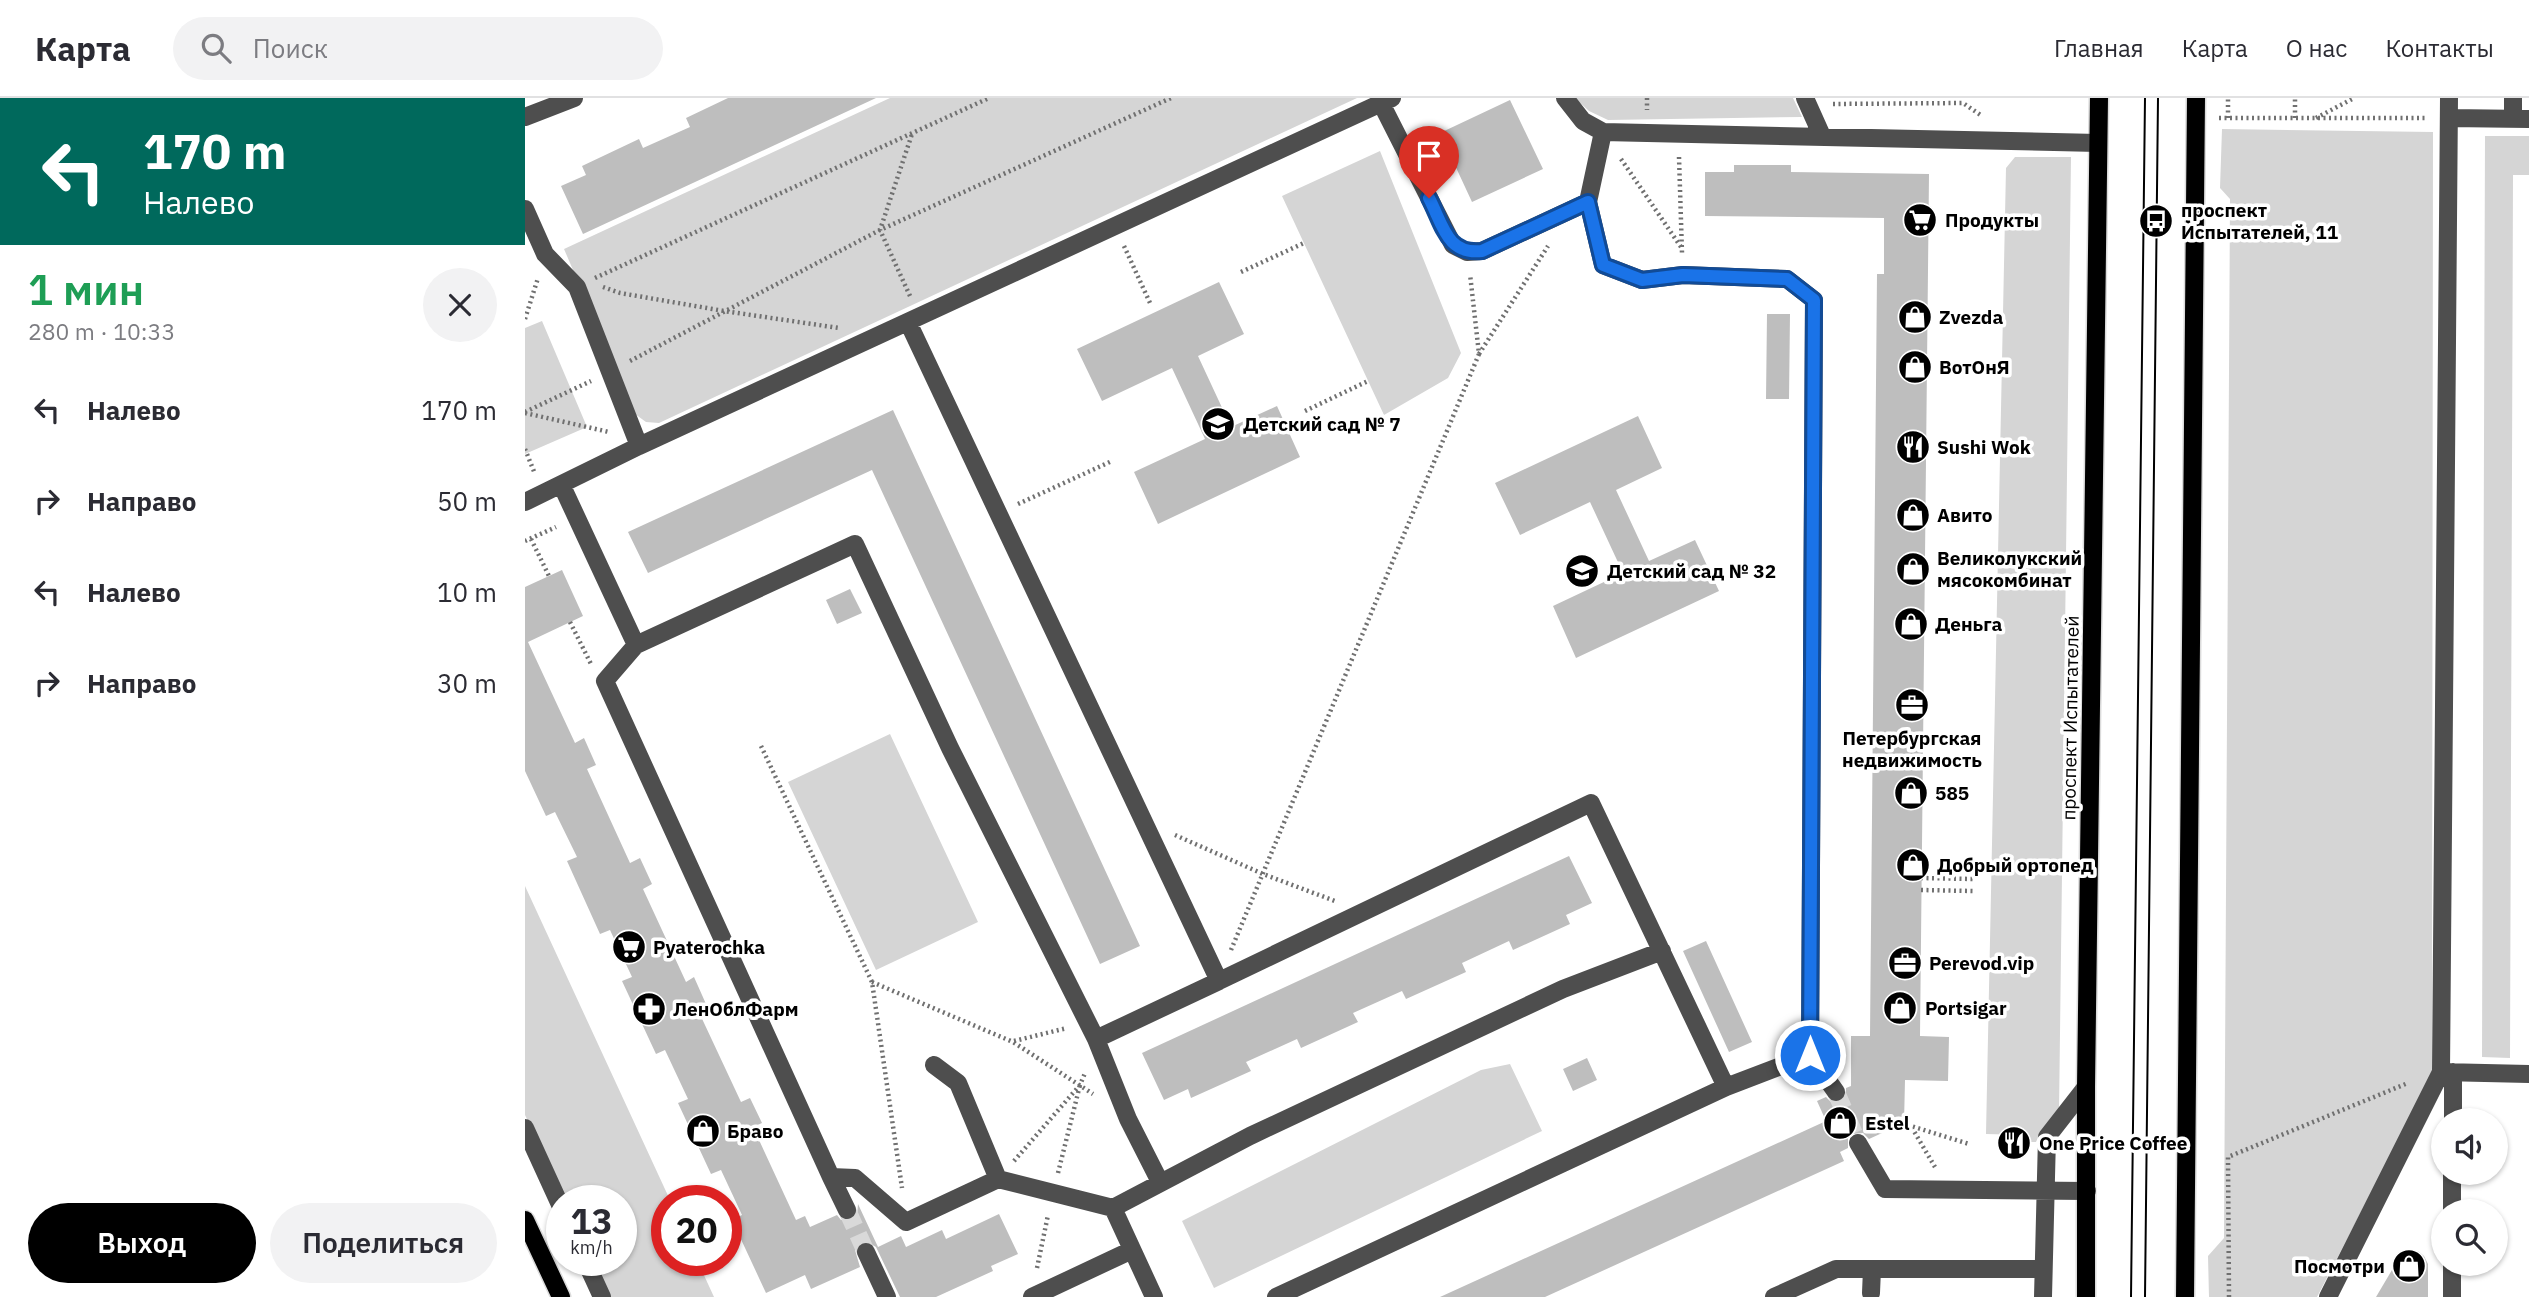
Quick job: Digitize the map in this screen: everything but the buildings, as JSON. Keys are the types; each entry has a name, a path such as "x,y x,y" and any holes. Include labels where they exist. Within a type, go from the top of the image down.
{"main road":[{"name":"проспект Испытателей","path":"2086,1297 2086,1087 2099,98"},
{"path":"2186,1297 2196,98"},
{"path":"525,1220 561,1297"}],"street":[{"path":"525,117 574,98"},
{"path":"1565,98 1583,121 1603,132 2098,144"},
{"path":"1805,98 1822,136"},
{"path":"2449,98 2447,1072 2452,1108"},
{"path":"2449,118 2521,119 2513,98"},
{"path":"525,502 562,486 638,442 908,322 1386,101 1453,245 1467,252 1482,251 1588,202"},
{"path":"1603,132 1588,202 1603,265 1642,280 1683,275 1787,279 1814,300 1810,1055 1836,1092"},
{"path":"525,209 537,248 577,287 638,442"},
{"path":"908,322 1219,981"},
{"path":"562,486 636,645"},
{"path":"847,1210 605,681 636,645 855,544 950,748 1092,1031 1128,1119 1160,1182"},
{"path":"1092,1031 1219,981 1591,803 1726,1087"},
{"path":"831,1177 855,1178 907,1222 998,1179 1112,1208 1250,1136 1563,989 1661,951"},
{"path":"1276,1297 1726,1087 1810,1055"},
{"path":"934,1065 958,1083 998,1179"},
{"path":"2447,1072 2529,1074"},
{"path":"2328,1297 2447,1072"},
{"path":"2043,1297 2046,1137 2086,1087"},
{"path":"525,1128 551,1185"},
{"path":"1858,1143 1885,1189 2087,1191"},
{"path":"1112,1208 1154,1297"},
{"path":"1032,1297 1132,1250"},
{"path":"866,1252 887,1297"},
{"path":"1774,1297 1836,1269 2043,1269"},
{"path":"1871,1293 1873,1269"},
{"path":"592,1276 602,1297"},
{"path":"2452,1276 2452,1297"}],"path":[{"path":"840,328 620,293 589,281 989,98"},
{"path":"525,412 610,371 880,230 1171,98"},
{"path":"1826,98 1829,104 1963,103 1985,118"},
{"path":"2228,98 2228,118"},
{"path":"2295,98 2295,118"},
{"path":"2315,118 2354,98"},
{"path":"2218,118 2449,118"},
{"path":"1603,132 1682,249"},
{"path":"1678,132 1683,275"},
{"path":"910,298 880,230 912,134"},
{"path":"1115,226 1150,303"},
{"path":"1241,272 1304,243"},
{"path":"1219,981 1479,354 1551,243"},
{"path":"525,320 537,248"},
{"path":"1467,252 1479,354"},
{"path":"1305,411 1368,380"},
{"path":"525,412 638,442"},
{"path":"998,513 1112,461"},
{"path":"525,541 577,518"},
{"path":"531,538 549,576"},
{"path":"570,622 589,662 605,681"},
{"path":"761,747 872,982 907,1222"},
{"path":"1143,820 1263,874 1365,913"},
{"path":"1921,878 1973,879"},
{"path":"1921,890 1973,891"},
{"path":"872,982 1013,1042 1128,1119"},
{"path":"998,1179 1080,1085 1092,1031 1013,1042"},
{"path":"2229,1297 2228,1157 2430,1074 2447,1072"},
{"path":"1948,1189 1911,1126 1969,1144"}],"shaded area":[{"path":"890,98 1357,98 659,423 646,422 635,414 564,249"},
{"path":"1575,98 1793,98 1802,117 1608,120 1589,111"},
{"path":"2222,129 2433,132 2432,1075 2317,1297 2209,1297 2208,1256 2224,1238 2230,199 2220,188"},
{"path":"2485,136 2529,136 2529,175 2513,175 2510,1058 2482,1057"},
{"path":"1380,151 1461,353 1448,378 1384,415 1282,196"},
{"path":"2015,157 2071,157 2059,1113 2036,1142 2026,1142 2025,1135 1986,1134 2006,168"},
{"path":"542,321 587,427 525,454 525,328"},
{"path":"890,734 978,922 876,970 788,782"},
{"path":"525,886 663,1185 651,1185 651,1276 704,1276 714,1297 610,1297 600,1276 637,1276 637,1185 558,1185 525,1115"},
{"path":"1510,1064 1542,1131 1214,1288 1182,1221 1481,1070"}],"tunnel":[{"path":"1836,1092 1858,1143"},
{"path":"847,1210 866,1252"}],"tram line":[{"path":"2131,1297 2145,98"},
{"path":"2145,1297 2158,98"}],"place":[{"name":"Продукты","path":"1920,220"},
{"name":"проспект Испытателей, 11","path":"2156,221"},
{"name":"Zvezda","path":"1915,317"},
{"name":"ВотОнЯ","path":"1915,367"},
{"name":"Детский сад № 7","path":"1218,424"},
{"name":"Sushi Wok","path":"1913,447"},
{"name":"Авито","path":"1913,515"},
{"name":"Великолукский мясокомбинат","path":"1913,569"},
{"name":"Детский сад № 32","path":"1582,571"},
{"name":"Деньга","path":"1911,624"},
{"name":"Петербургская недвижимость","path":"1912,705"},
{"name":"585","path":"1911,793"},
{"name":"Добрый ортопед","path":"1913,865"},
{"name":"Pyaterochka","path":"629,947"},
{"name":"Perevod.vip","path":"1905,963"},
{"name":"Portsigar","path":"1900,1008"},
{"name":"ЛенОблФарм","path":"649,1009"},
{"name":"Estel","path":"1840,1123"},
{"name":"Браво","path":"703,1131"},
{"name":"One Price Coffee","path":"2014,1143"},
{"name":"Посмотри","path":"2409,1266"}],"route":[{"path":"1429,198 1453,245 1467,252 1482,251 1588,202 1603,265 1642,280 1683,275 1787,279 1814,300 1810,1055"}]}
